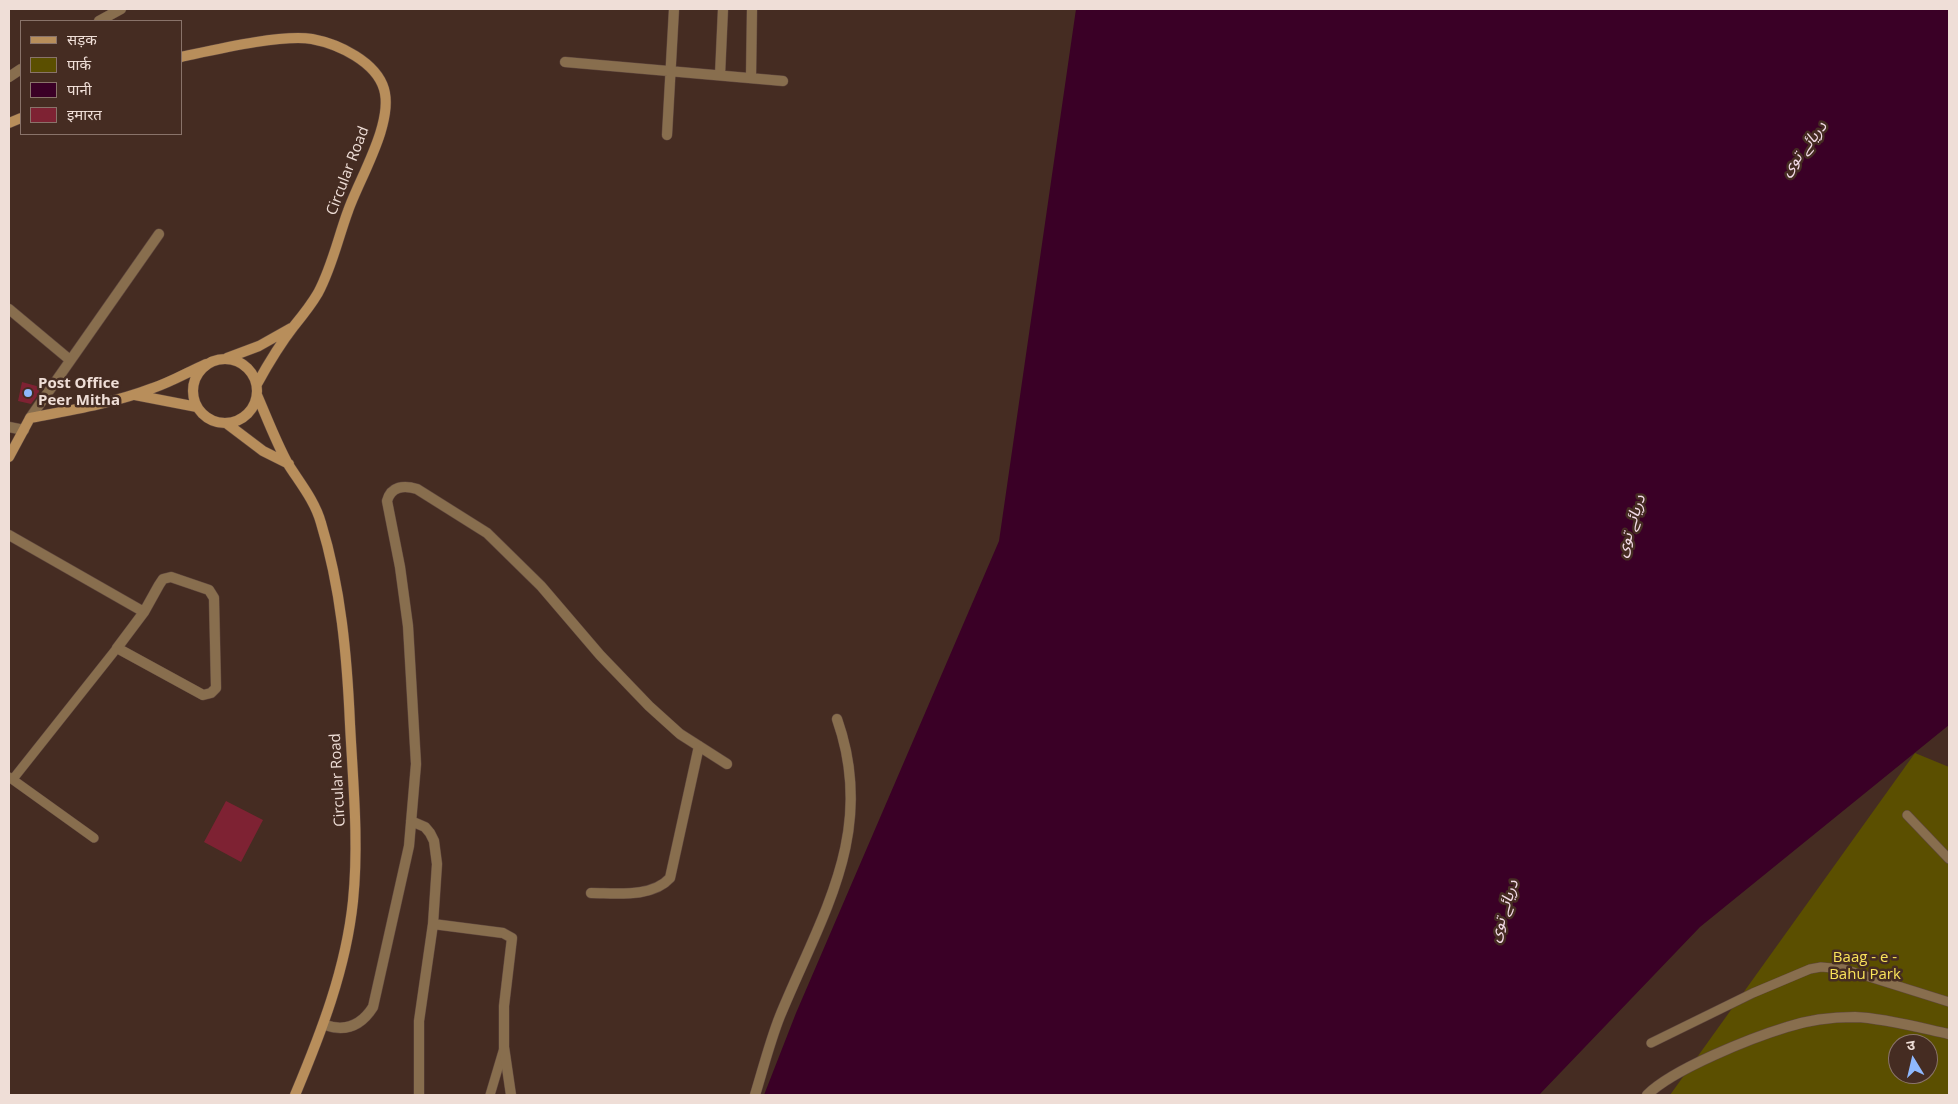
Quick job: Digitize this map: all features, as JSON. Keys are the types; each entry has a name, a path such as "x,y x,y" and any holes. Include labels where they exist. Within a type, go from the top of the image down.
{"main road":[{"name":"Circular Road","path":"182,57 264,42 312,39 347,52 380,77 385,91 384,112 379,135 348,209 326,277 308,310 294,326"},
{"path":"9,457 30,418 92,406 154,388 206,364 259,346 294,326"},
{"path":"257,384 294,326"},
{"path":"206,364 197,374 193,384 193,396 197,407 204,416 215,421 226,423 237,421 246,415 255,404 257,384 253,373 245,365 226,358"},
{"path":"134,394 197,407"},
{"name":"Circular Road","path":"257,395 289,464 315,507 327,545 343,626 350,713 356,862 353,903 325,1025 295,1095"},
{"path":"226,423 263,451 289,464"}],"street":[{"path":"101,20 121,9"},
{"path":"667,135 674,9"},
{"path":"720,75 723,9"},
{"path":"751,78 752,9"},
{"path":"565,62 783,81"},
{"path":"9,77 20,70"},
{"path":"30,418 159,234"},
{"path":"9,309 70,360"},
{"path":"9,427 24,430"},
{"path":"325,1025 337,1029 349,1027 367,1018 373,1007 409,846 416,764 408,626 400,567 387,501 389,495 399,487 417,489 487,533 541,586 600,655 649,706 680,734 727,764"},
{"path":"9,535 144,612"},
{"path":"171,577 209,590 214,598 216,688 212,693 203,695 117,648 144,612 164,580 171,577"},
{"path":"755,1095 780,1018 831,902 840,873 848,833 850,771 846,746 837,719"},
{"path":"591,893 652,890 665,884 670,878 699,746"},
{"path":"411,821 425,827 434,841 437,864 433,924 419,1021 419,1095"},
{"path":"433,924 503,933 512,938 504,1006 504,1047 512,1095"},
{"path":"1648,1095 1677,1074 1712,1057 1788,1026 1821,1019 1856,1017 1949,1034"}],"lane":[{"path":"94,838 11,778 117,648"},
{"path":"1907,815 1949,859"},
{"path":"1651,1043 1752,993 1810,969 1821,967 1844,969 1949,1002"},
{"path":"490,1095 504,1047"}],"green space":[{"name":"Baag - e - Bahu Park","path":"1915,753 1949,767 1949,1095 1670,1095"}],"water":[{"name":"دریائے توی","path":"1076,9 1949,9 1949,725 1700,927 1539,1095 764,1095 796,1013 999,541"}],"building":[{"path":"22,382 40,387 38,395 31,404 18,401"},
{"path":"226,801 263,820 241,862 204,842"}],"place":[{"name":"Post Office Peer Mitha","path":"28,393"}]}
